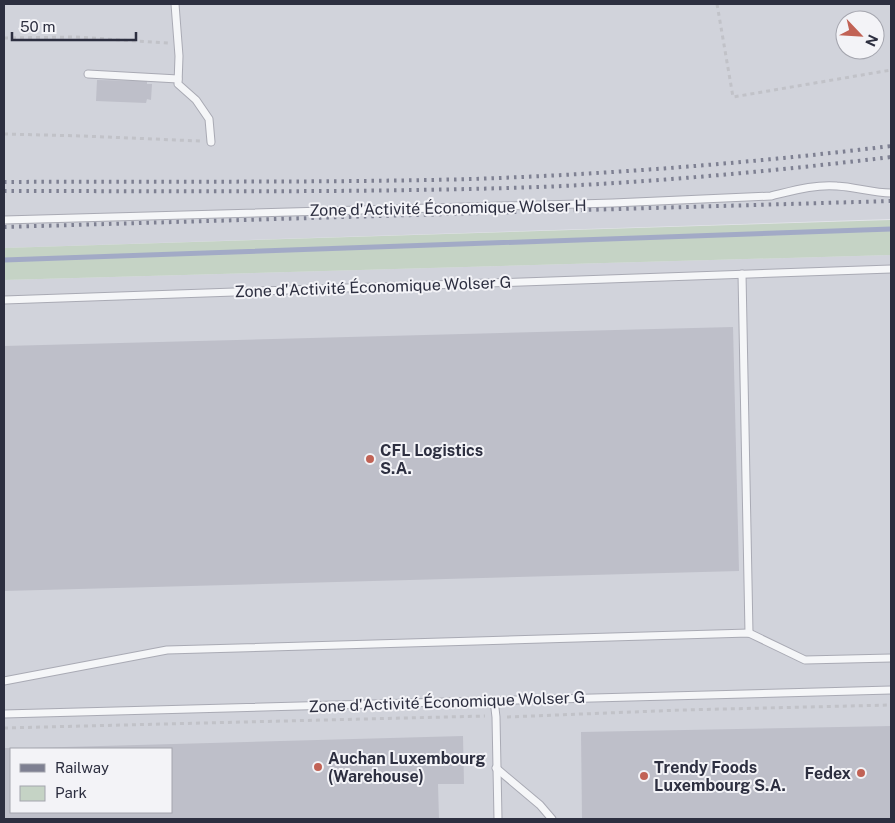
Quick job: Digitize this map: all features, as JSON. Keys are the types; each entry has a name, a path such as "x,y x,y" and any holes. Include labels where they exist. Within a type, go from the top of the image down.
{"lane":[{"path":"176,4 178,84 196,100 209,119 211,142"},
{"path":"88,74 178,79"},
{"name":"Zone d'Activité Économique Wolser H","path":"4,220 622,203 771,196 821,186 891,193"},
{"name":"Zone d'Activité Économique Wolser G","path":"4,300 891,269"},
{"path":"742,274 750,633"},
{"path":"4,681 167,650 750,633 804,660 891,658"},
{"name":"Zone d'Activité Économique Wolser G","path":"4,714 891,690"},
{"path":"494,700 498,819"},
{"path":"496,768 540,805 552,819"}],"path":[{"path":"717,4 733,97 891,70"},
{"path":"4,38 75,37 178,43"},
{"path":"4,134 211,142"},
{"path":"4,728 294,722 443,716 496,717 891,705"}],"shaded area":[{"path":"4,4 891,4 891,219 4,248"},
{"path":"891,255 891,819 4,819 4,280"}],"green space":[{"path":"891,220 891,255 4,280 4,248"}],"building":[{"path":"97,80 147,81 147,84 152,84 151,100 147,99 146,103 96,101"},
{"name":"CFL Logistics S.A.","path":"733,327 739,571 4,591 4,346"},
{"path":"891,726 891,819 582,819 581,732"},
{"name":"Auchan Luxembourg (Warehouse)","path":"463,736 464,784 438,784 439,819 4,819 4,748 10,748 10,813 172,813 172,748 28,748"}],"waterway":[{"path":"4,260 891,229"}],"railway":[{"path":"4,182 473,179 682,167 787,158 891,146"},
{"path":"4,191 339,191 540,187 716,175 891,157"},
{"path":"4,227 891,201"}],"place":[{"name":"CFL Logistics S.A.","path":"370,459"},
{"name":"Auchan Luxembourg (Warehouse)","path":"318,767"},
{"name":"Fedex","path":"861,773"},
{"name":"Trendy Foods Luxembourg S.A.","path":"644,776"}]}
